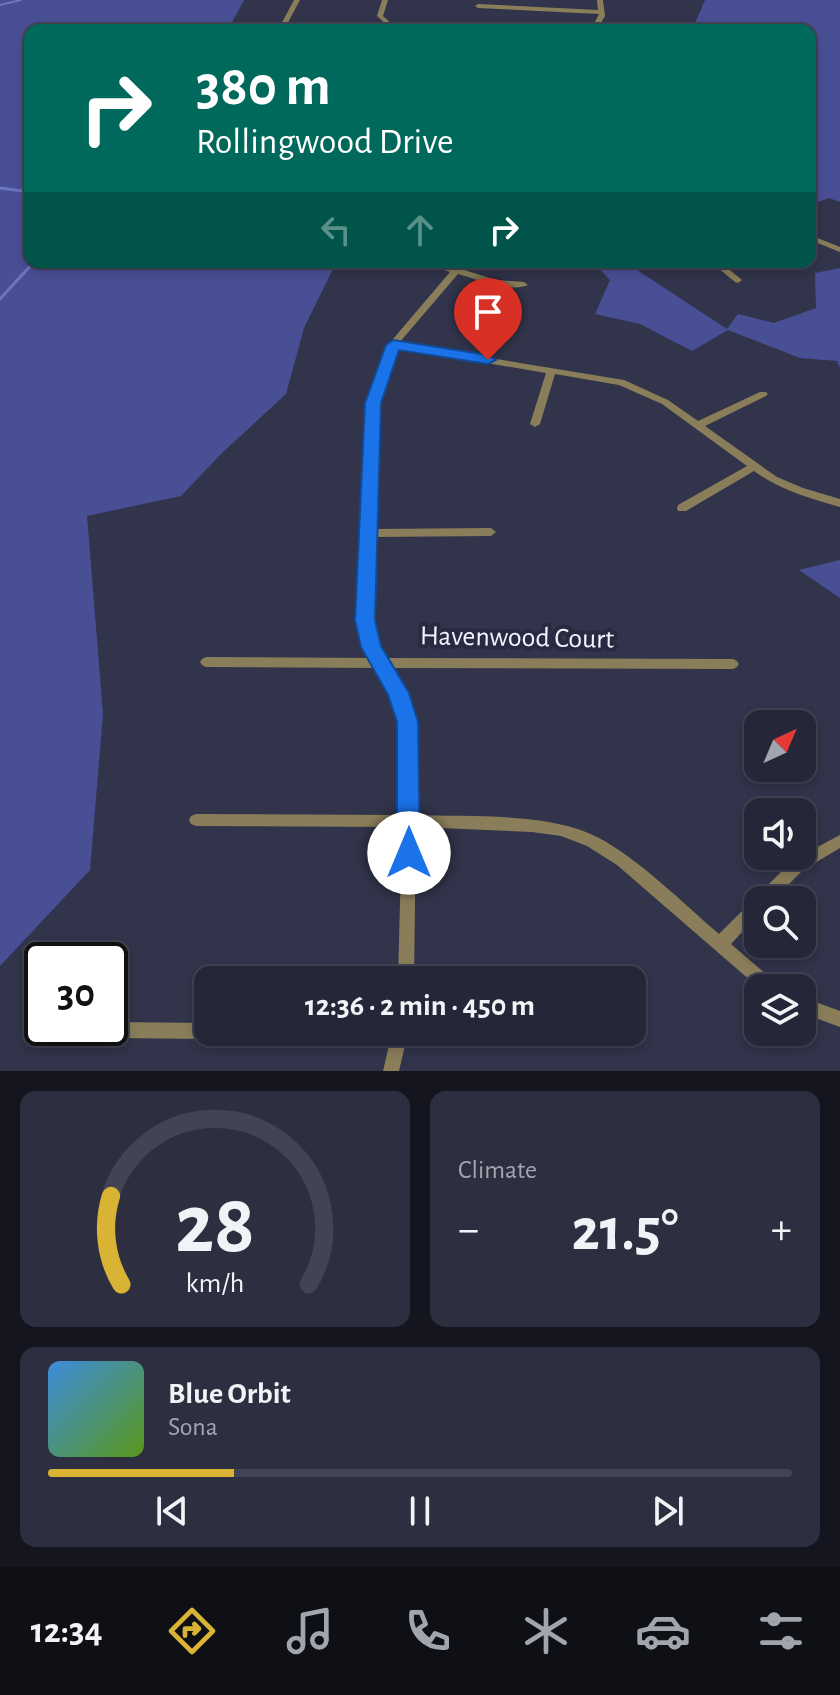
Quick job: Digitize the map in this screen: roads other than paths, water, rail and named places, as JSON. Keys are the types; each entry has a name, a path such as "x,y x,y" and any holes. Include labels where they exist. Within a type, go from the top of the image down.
{"street":[{"path":"284,24 297,0"},
{"path":"385,0 380,16 389,24"},
{"path":"597,24 602,12 600,0"},
{"path":"478,6 602,12"},
{"path":"816,240 840,250"},
{"path":"406,966 408,722 398,693 371,647 365,620 373,403 393,345 406,325 457,268"},
{"path":"464,268 495,282 524,285"},
{"path":"723,268 738,280"},
{"path":"393,345 621,382 665,402 753,467 786,486 840,503"},
{"path":"535,424 551,370"},
{"path":"697,426 763,394"},
{"path":"682,508 753,467"},
{"path":"368,533 491,532"},
{"name":"Havenwood Court","path":"206,662 733,664"},
{"path":"196,820 409,821 561,830 592,841 622,860 755,974"},
{"path":"777,886 798,865 840,841"},
{"path":"720,944 744,919"},
{"path":"816,1010 840,1019"},
{"path":"128,1030 194,1031"},
{"path":"391,1071 397,1046"}],"waterway":[{"path":"0,5 21,0"},
{"path":"0,188 24,191"},
{"path":"0,299 28,268"}]}
